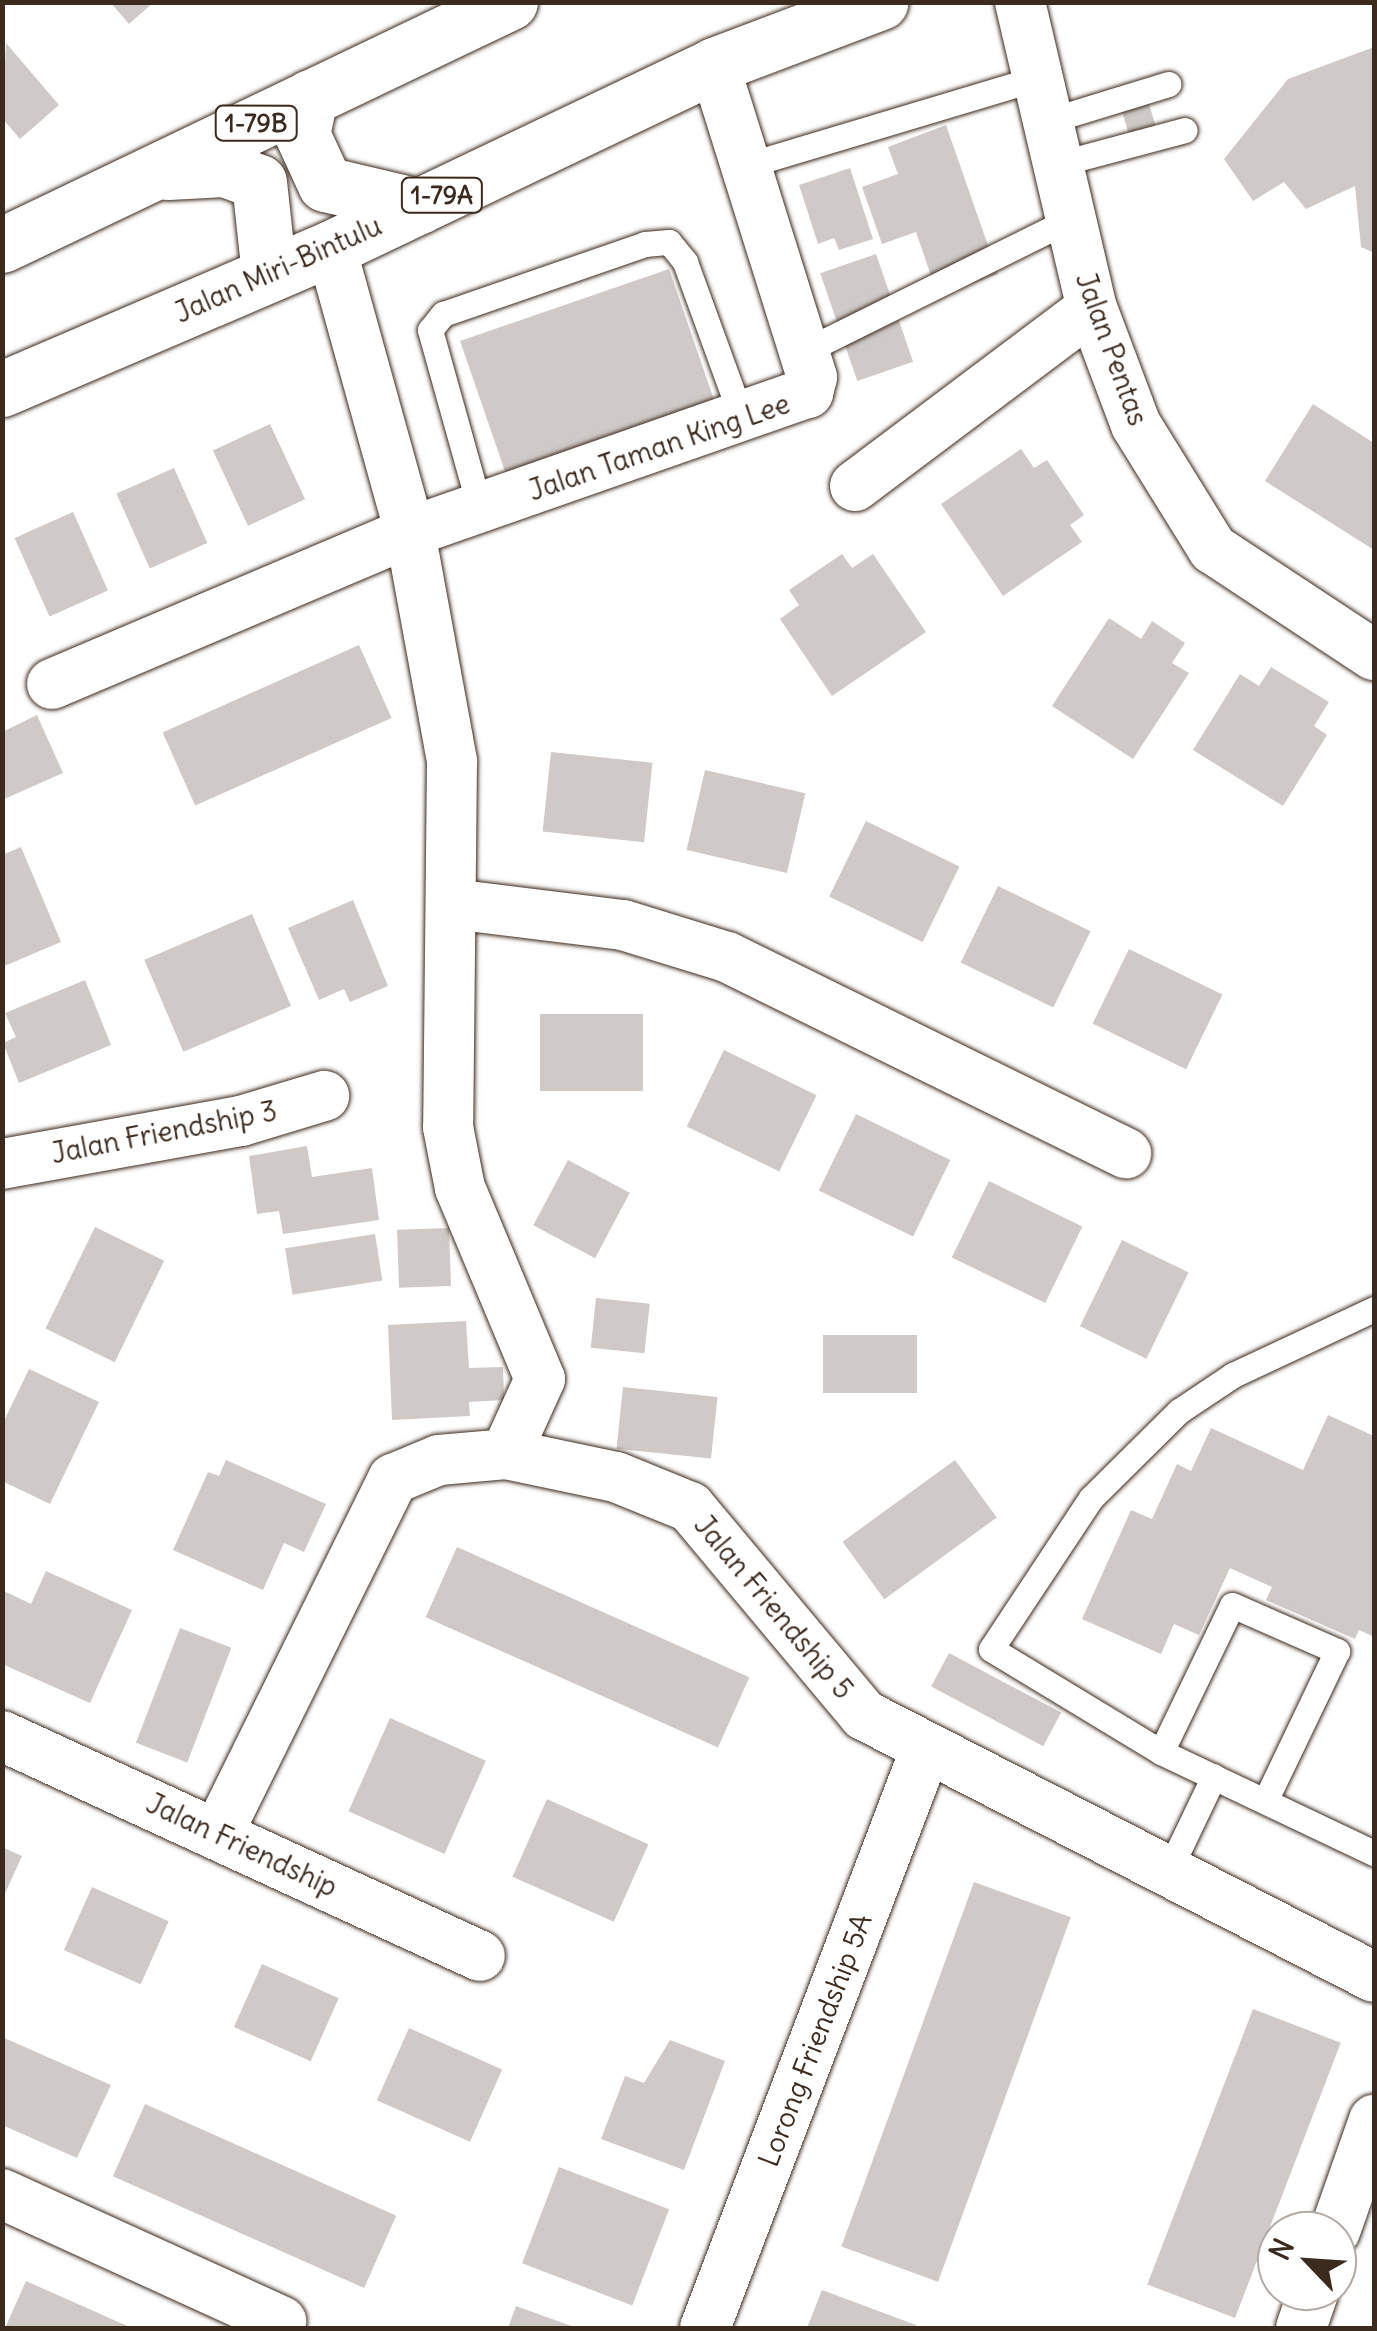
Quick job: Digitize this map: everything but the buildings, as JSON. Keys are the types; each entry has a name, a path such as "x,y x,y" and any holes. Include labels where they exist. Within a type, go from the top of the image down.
{"highway":[{"name":"1-79B","path":"2,245 510,2"},
{"name":"Jalan Miri-Bintulu","path":"2,390 331,248 714,64 881,2"},
{"path":"310,97 302,134 325,184 419,206"},
{"path":"150,173 225,170 259,182 269,274"}],"street":[{"name":"Jalan Pentas","path":"1020,2 1092,308 1136,425 1213,549 1374,655"},
{"name":"Jalan Taman King Lee","path":"52,684 410,532 743,421 808,393 804,352 741,167 714,64"},
{"path":"331,248 410,532 452,761 451,1142 460,1188 540,1379 506,1454"},
{"path":"855,486 1092,308"},
{"path":"452,904 623,925 727,957 1126,1152"},
{"name":"Jalan Friendship 3","path":"2,1164 241,1121 324,1096"},
{"name":"Jalan Friendship 5","path":"218,1833 393,1479 439,1460 506,1454 616,1477 690,1507 864,1715 924,1751 1374,1977"},
{"name":"Jalan Friendship","path":"2,1736 480,1956"},
{"name":"Lorong Friendship 5A","path":"705,2328 924,1751"},
{"path":"1342,2211 1374,2120"},
{"path":"2,2194 282,2321"}],"lane":[{"path":"741,167 1048,121 1168,84"},
{"path":"1048,121 1184,130"},
{"path":"804,352 1071,219"},
{"path":"480,509 430,330 443,314 645,244 668,242 686,262 743,421"},
{"path":"1374,1309 1233,1375 1179,1412 1091,1498 993,1637 996,1660 1162,1752 1374,1853"},
{"path":"1162,1752 1232,1604 1337,1651 1265,1801"},
{"path":"1168,1872 1214,1776"}]}
